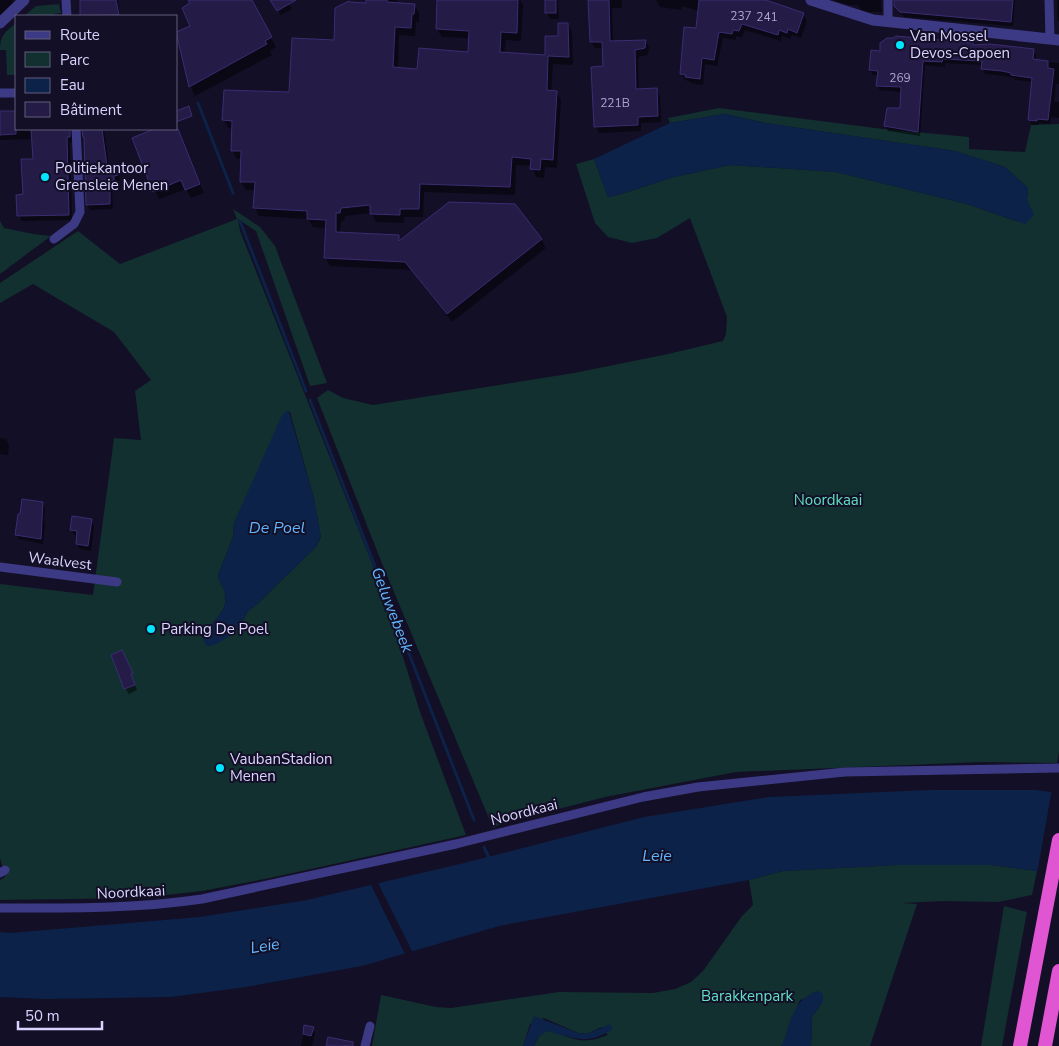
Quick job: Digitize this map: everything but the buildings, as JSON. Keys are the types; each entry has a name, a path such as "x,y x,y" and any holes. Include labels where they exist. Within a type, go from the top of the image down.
{"highway":[{"path":"1020,1046 1059,840"},
{"path":"1045,1046 1059,971"}],"street":[{"path":"0,23 23,0"},
{"path":"66,0 67,15"},
{"path":"811,0 866,18 888,22 1055,39 1050,0"},
{"path":"888,0 888,22"},
{"path":"0,93 15,93"},
{"path":"54,238 74,224 80,212 76,130"},
{"name":"Waalvest","path":"0,567 118,582"},
{"name":"Noordkaai","path":"0,908 112,908 169,904 211,897 468,840 633,799 698,787 845,772 1059,768"},
{"path":"365,1046 370,1026"}],"green space":[{"path":"59,4 61,13 54,15 25,15 36,6"},
{"path":"15,24 15,75 7,75 6,50 0,50 4,34"},
{"name":"Noordkaai","path":"719,108 883,129 969,137 969,149 1025,152 1031,125 1059,124 1059,751 1057,763 981,762 736,772 605,797 500,824 493,828 381,561 317,398 328,390 343,398 373,405 574,373 723,341 726,334 727,317 690,218 657,238 632,243 608,237 595,223 576,164 594,159 608,197 674,177 730,165 836,172 967,204 1019,222 1030,208 1027,200 1028,188 1005,167 955,151 765,123 725,114 670,123 668,118"},
{"name":"VaubanStadion Menen","path":"233,209 260,227 275,246 327,383 310,386 256,231 238,219 240,231 381,586 420,712 466,835 202,891 139,898 0,900 0,880 5,877 0,858 0,584 93,595 114,438 141,440 135,391 151,380 114,332 33,284 0,303 0,283 78,231 120,264 237,219","holes":["287,411 290,412 313,495 321,537 316,547 249,610 237,629 223,634 202,635 222,611 226,600 218,575 233,537 234,523"]},
{"path":"0,221 4,228 51,236 0,274"},
{"name":"Barakkenpark","path":"896,865 991,865 1037,871 1032,895 998,902 943,901 902,903 917,904 870,1046 811,1046 812,1017 823,1001 823,994 800,1000 788,1028 785,1041 781,1046 534,1046 539,1036 547,1030 577,1040 590,1040 608,1035 601,1027 587,1034 578,1033 544,1018 530,1024 523,1046 372,1046 381,995 436,1007 451,1008 559,992 653,993 675,989 691,982 703,971 742,916 753,905 749,880 783,871"},
{"path":"1004,906 1027,912 1002,1046 981,1046"}],"water":[{"path":"725,114 765,123 955,151 1005,167 1028,188 1027,200 1034,215 1025,224 967,204 836,172 730,165 674,177 608,197 594,159 670,123"},
{"name":"De Poel","path":"287,411 289,412 313,495 321,536 316,547 249,610 234,632 220,642 206,646 202,635 222,611 226,600 218,575 233,537 234,523 282,415"},
{"name":"Leie","path":"929,790 1036,790 1059,793 1059,874 991,865 896,865 783,871 749,880 499,926 362,966 246,987 171,997 46,999 0,997 0,932 10,933 200,917 307,900 464,863 644,817 769,797"},
{"path":"818,991 823,994 823,1001 812,1017 811,1046 781,1046 798,1005 806,997"},
{"path":"534,1016 578,1033 587,1034 610,1024 613,1029 588,1039 573,1038 547,1031 538,1037 534,1046 523,1046"}],"pier":[{"path":"1052,789 1059,790 1059,876 1037,874"},
{"path":"377,881 413,953 406,956 370,883"}],"waterway":[{"name":"Geluwebeek","path":"198,103 233,193"},
{"name":"Geluwebeek","path":"240,221 306,391"},
{"name":"Geluwebeek","path":"310,400 474,820"},
{"name":"Geluwebeek","path":"484,847 490,860"}],"place":[{"name":"Van Mossel Devos-Capoen","path":"900,45"},
{"name":"Politiekantoor Grensleie Menen","path":"45,177"},
{"name":"Parking De Poel","path":"151,629"},
{"name":"VaubanStadion Menen","path":"220,768"}]}
